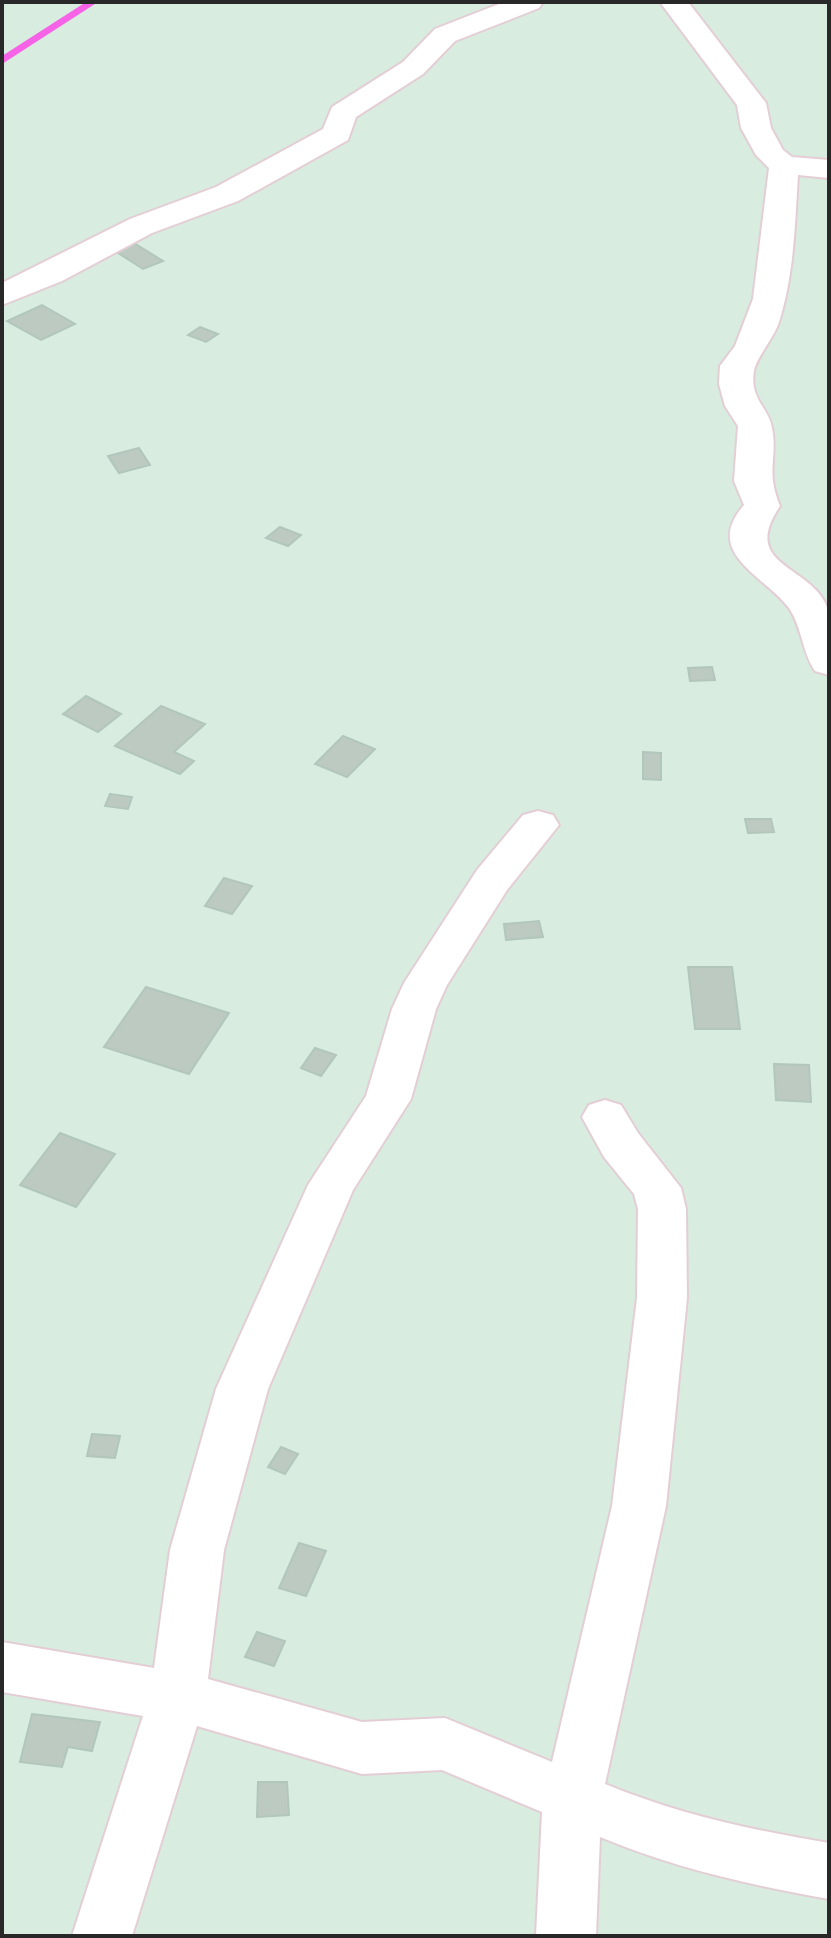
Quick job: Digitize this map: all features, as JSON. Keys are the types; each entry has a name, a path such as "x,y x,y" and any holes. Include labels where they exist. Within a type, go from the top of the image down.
{"street":[{"path":"2,295 51,274 141,226 227,194 303,154 337,134 342,113 413,68 445,35 529,2"},
{"path":"674,2 710,51 722,61 731,81 751,103 765,147 784,165 829,169"},
{"path":"784,165 777,230 777,268 752,351 737,366 736,384 742,406 755,426 752,481 762,506 752,514 748,527 750,547 767,570 805,603 829,663"},
{"path":"102,1936 178,1696 197,1550 214,1478 242,1389 332,1185 388,1099 414,1009 426,983 492,880 538,825"},
{"path":"566,1936 572,1800 639,1506 662,1298 662,1209 657,1188 621,1145 605,1117"},
{"path":"2,1667 88,1684 178,1696 362,1748 380,1749 422,1740 445,1744 572,1800 657,1833 753,1858 829,1871"}],"building":[{"path":"134,243 163,261 143,269 115,251"},
{"path":"42,305 75,324 41,340 7,321"},
{"path":"200,327 218,334 206,342 188,335"},
{"path":"139,448 150,465 119,473 108,456"},
{"path":"280,527 301,535 288,546 266,538"},
{"path":"712,667 715,680 690,681 688,668"},
{"path":"86,696 121,714 98,732 63,714"},
{"path":"161,706 205,724 174,752 194,761 180,774 115,746"},
{"path":"343,736 375,749 347,777 315,764"},
{"path":"643,752 661,753 661,780 643,779"},
{"path":"110,794 132,797 128,809 105,806"},
{"path":"745,819 771,819 774,832 748,833"},
{"path":"224,878 252,886 232,914 205,906"},
{"path":"539,921 543,937 506,940 504,924"},
{"path":"688,967 732,967 740,1029 695,1029"},
{"path":"146,987 229,1013 189,1074 104,1047"},
{"path":"315,1048 336,1055 321,1076 301,1068"},
{"path":"774,1064 809,1065 811,1102 776,1100"},
{"path":"60,1133 115,1154 76,1207 20,1185"},
{"path":"92,1434 120,1436 115,1458 87,1456"},
{"path":"281,1447 298,1454 285,1474 268,1467"},
{"path":"299,1543 326,1551 306,1596 279,1588"},
{"path":"257,1632 285,1641 274,1666 245,1657"},
{"path":"32,1714 100,1722 92,1751 68,1747 62,1767 20,1762"},
{"path":"258,1782 287,1782 289,1815 257,1817"}],"waterway":[{"path":"2,61 93,2"}]}
